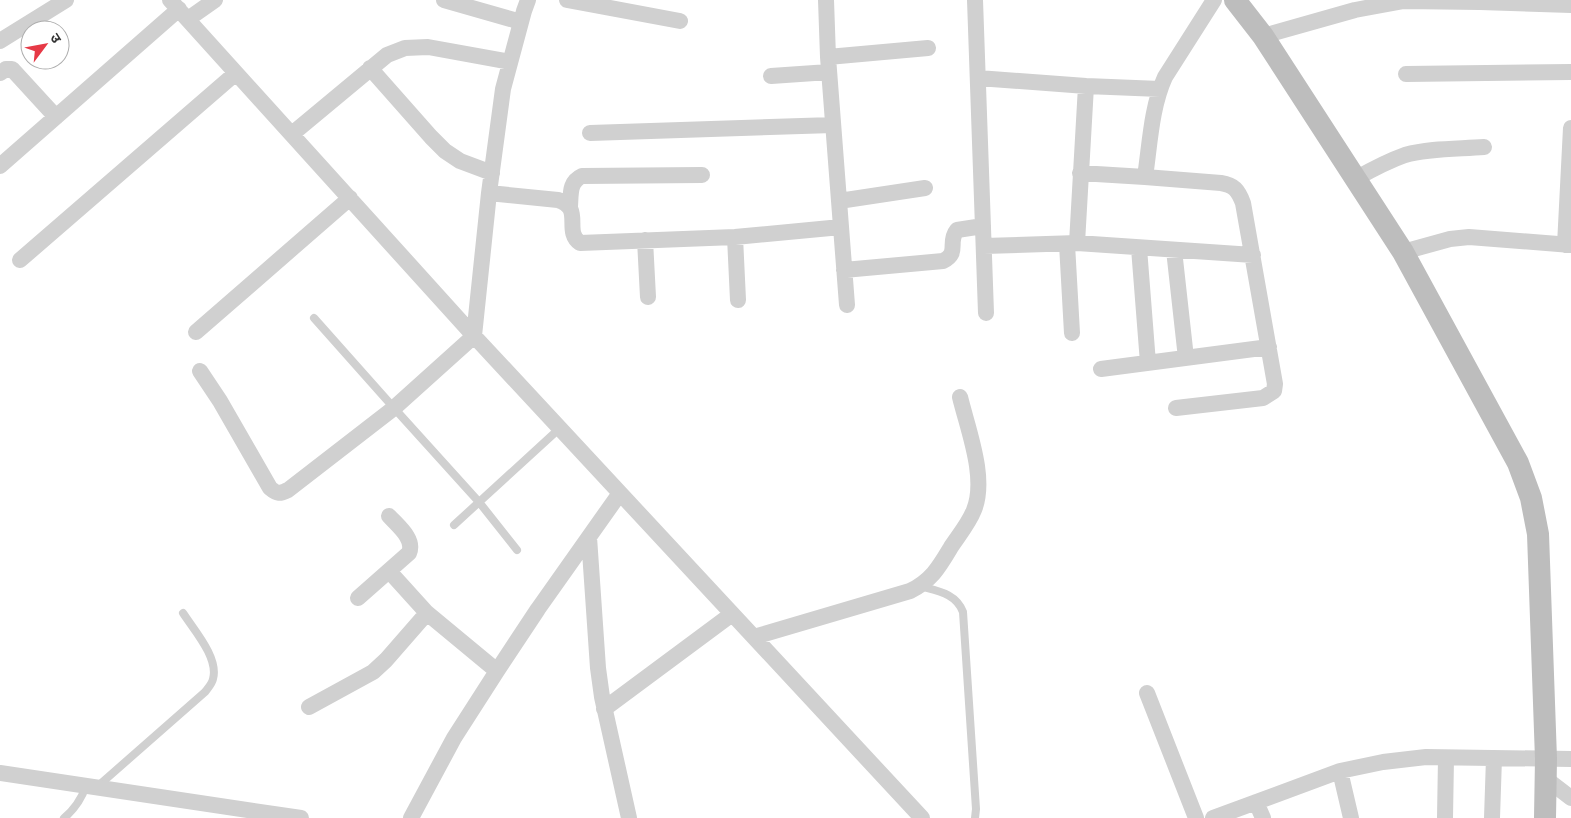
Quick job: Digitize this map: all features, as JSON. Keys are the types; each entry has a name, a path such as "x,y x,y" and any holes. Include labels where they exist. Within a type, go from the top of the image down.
{"street":[{"path":"0,41 66,0"},
{"path":"0,166 179,9 215,0"},
{"path":"444,0 521,22"},
{"path":"200,370 270,488 274,492 281,493 288,490 394,408 474,336 489,193 503,89 528,0"},
{"path":"567,0 680,21"},
{"path":"826,0 828,64 847,305"},
{"path":"975,0 986,313"},
{"path":"1145,178 1155,104 1160,89 1165,77 1214,0"},
{"path":"1235,0 1262,36 1402,252 1518,463 1531,498 1538,534 1546,768 1545,818"},
{"path":"1262,36 1356,10 1404,1 1480,1 1571,5"},
{"path":"179,9 474,336 922,818"},
{"path":"292,134 387,54 405,48 428,47 510,62"},
{"path":"771,76 828,64 928,48"},
{"path":"370,68 445,150 460,161 492,174"},
{"path":"0,73 6,69 12,69 56,117"},
{"path":"1406,74 1571,72"},
{"path":"20,260 236,73"},
{"path":"978,78 1160,89"},
{"path":"1072,333 1072,243 1080,173 1086,86"},
{"path":"590,132 833,126"},
{"path":"1402,252 1450,239 1469,237 1568,245 1571,128"},
{"path":"1355,179 1406,155 1426,151 1484,147"},
{"path":"1080,173 1231,184 1238,191 1243,203 1275,384 1274,392 1263,398 1176,408"},
{"path":"702,175 582,176 575,179 572,186 570,206 574,239 580,243 736,237 841,227"},
{"path":"839,201 925,188"},
{"path":"489,193 558,200 570,206"},
{"path":"196,332 350,198"},
{"path":"844,270 943,260 949,258 953,253 952,241 956,230 983,226"},
{"path":"736,237 738,300"},
{"path":"645,240 648,296"},
{"path":"984,246 1072,243 1252,255"},
{"path":"1139,248 1148,363"},
{"path":"1174,250 1186,358"},
{"path":"1102,369 1268,347"},
{"path":"754,637 910,591 929,580 938,569 974,510 978,491 979,474 960,397"},
{"path":"411,818 454,738 538,609 620,493"},
{"path":"358,598 409,553 411,548 410,541 389,516"},
{"path":"589,537 598,668 604,709 629,818"},
{"path":"388,571 427,614 498,671"},
{"path":"309,707 373,672 427,614"},
{"path":"604,709 732,614"},
{"path":"1147,693 1196,818"},
{"path":"1213,818 1340,771 1383,762 1426,757 1494,758 1546,768 1571,759"},
{"path":"1445,818 1446,758"},
{"path":"1492,818 1494,758"},
{"path":"1546,768 1571,798"},
{"path":"1340,771 1351,818"},
{"path":"0,773 267,816 301,818"},
{"path":"1256,802 1263,818"}],"lane":[{"path":"314,318 480,502 518,550"},
{"path":"454,525 560,428"},
{"path":"920,586 948,594 955,598 963,612 976,809 975,818"},
{"path":"64,818 73,811 91,787 205,692 213,681 215,668 210,654 183,613"}]}
